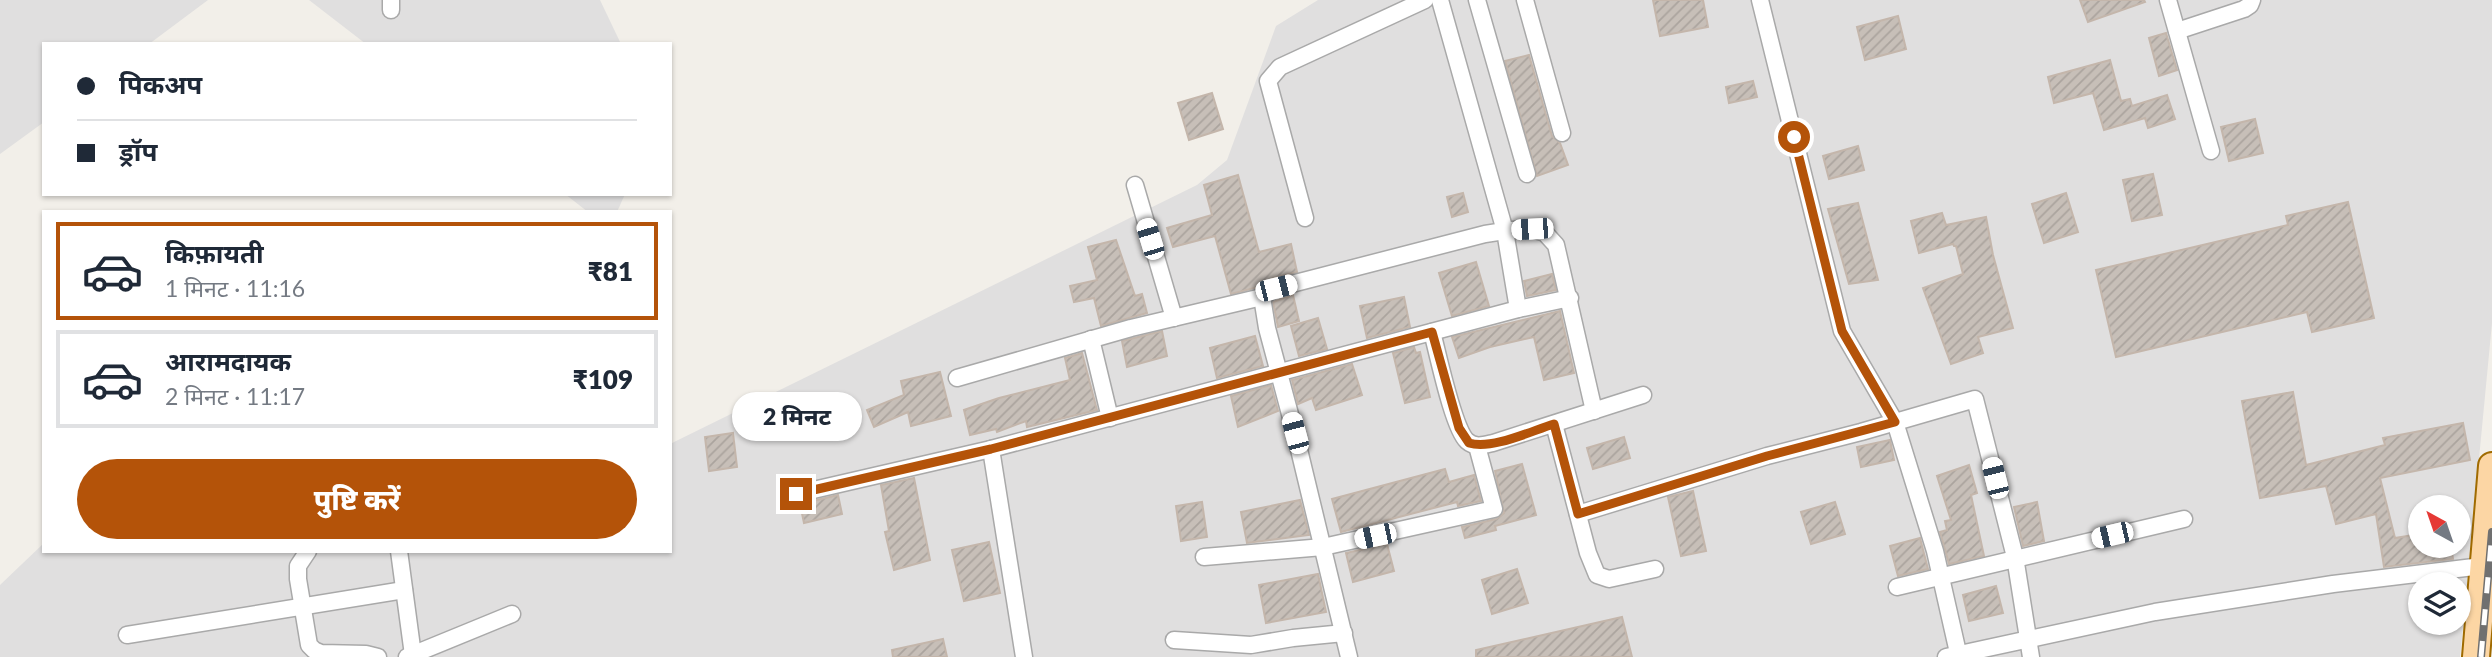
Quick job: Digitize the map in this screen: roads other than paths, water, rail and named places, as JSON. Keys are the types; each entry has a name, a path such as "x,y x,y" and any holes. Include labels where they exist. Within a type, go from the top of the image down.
{"main road":[{"path":"2476,657 2492,466"}],"street":[{"path":"1306,218 1268,81 1280,67 1425,0"},
{"path":"1440,0 1505,231 1518,309"},
{"path":"1477,0 1527,174"},
{"path":"1525,0 1562,133"},
{"path":"1760,0 1842,331 1895,422 1941,575 1954,656 2155,612 2333,584 2482,566"},
{"path":"2168,0 2211,150"},
{"path":"2177,31 2244,9 2252,0"},
{"path":"1135,186 1174,318"},
{"path":"957,379 1091,339 1262,297 1276,288 1505,231 1532,229 1545,233 1556,244 1594,411"},
{"path":"1262,297 1349,657"},
{"path":"796,494 991,449 1518,309 1570,298"},
{"path":"1432,332 1459,428 1469,443 1477,446 1643,395"},
{"path":"1091,339 1110,418"},
{"path":"1578,514 1767,456 1975,399 2015,557 2031,657"},
{"path":"1554,424 1588,553 1597,575 1609,579 1655,569"},
{"path":"1204,557 1323,547 1494,509 1477,446"},
{"path":"991,449 1024,657"},
{"path":"1897,587 2184,519"},
{"path":"307,553 298,566 309,645 314,650 333,654 366,654 378,657"},
{"path":"399,553 410,656 512,614"},
{"path":"127,635 404,590"},
{"path":"1174,640 1251,645 1345,633"}],"railway":[{"path":"2481,657 2492,532"}]}
